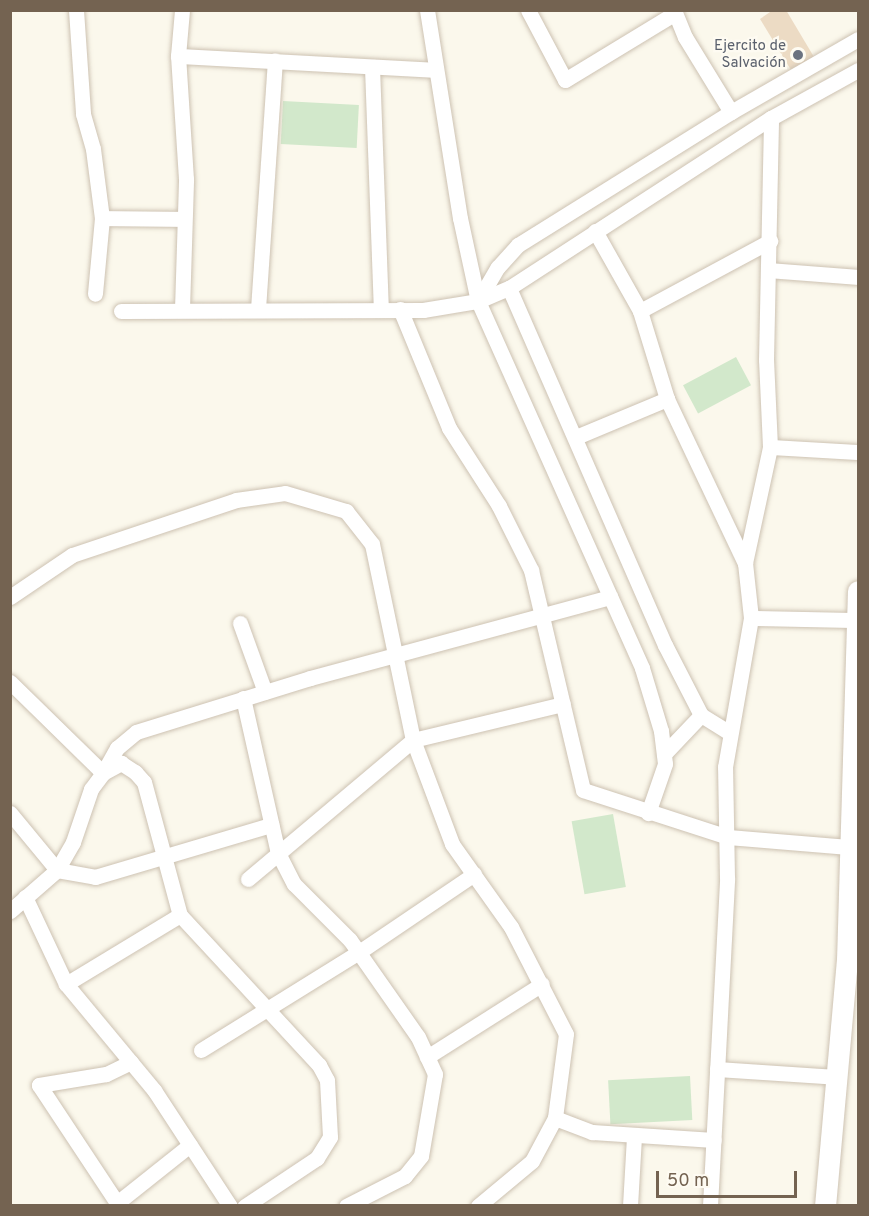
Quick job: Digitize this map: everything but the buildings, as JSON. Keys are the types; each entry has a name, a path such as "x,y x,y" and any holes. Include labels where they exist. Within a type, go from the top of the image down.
{"street":[{"path":"76,10 82,114 93,149 102,218 94,294"},
{"path":"182,10 178,56 186,179 182,309"},
{"path":"427,10 435,70 478,301 642,668 665,764 648,813"},
{"path":"528,10 565,80 675,12 685,37 730,112"},
{"path":"478,301 498,267 518,245 730,112 858,39"},
{"path":"178,56 435,70"},
{"path":"258,309 275,61"},
{"path":"372,67 381,308"},
{"path":"121,311 381,308 423,310 478,301 509,288 771,118 858,70"},
{"path":"710,1206 728,837 725,767 728,732 751,618 745,563 771,447 766,360 771,118"},
{"path":"102,218 184,219"},
{"path":"595,231 640,311 667,399 745,563"},
{"path":"640,311 770,241"},
{"path":"769,270 858,277"},
{"path":"509,288 665,645 701,715 728,732"},
{"path":"400,309 449,428 498,506 531,570 583,790 648,813 728,837 849,847"},
{"path":"576,437 667,399"},
{"path":"771,447 858,452"},
{"path":"10,597 72,555 236,500 285,493 346,511 372,544 413,740 452,844 474,874 542,984 566,1034 555,1118 532,1161 478,1206"},
{"path":"825,1206 836,1077 853,961 849,847 858,591"},
{"path":"10,911 57,870 73,842 91,789 117,748 136,732 243,698 610,597"},
{"path":"751,618 856,620"},
{"path":"240,622 265,692"},
{"path":"10,682 103,773"},
{"path":"243,698 278,853 294,884 359,952 427,1057 435,1074 422,1156 405,1176 346,1206"},
{"path":"248,879 413,740 563,704"},
{"path":"664,754 701,715"},
{"path":"103,773 121,763 144,782 180,915 265,1010 319,1065 327,1080 330,1137 317,1158 244,1206"},
{"path":"10,813 57,870 95,877 271,825"},
{"path":"201,1050 359,952 474,874"},
{"path":"25,897 66,984 131,1062 230,1206"},
{"path":"66,984 180,915"},
{"path":"427,1057 542,984"},
{"path":"131,1062 106,1074 39,1085 117,1203 190,1145"},
{"path":"717,1069 836,1077"},
{"path":"555,1118 592,1132 634,1137 714,1140"},
{"path":"630,1206 634,1137"}],"green space":[{"path":"283,101 359,105 357,148 281,144"},
{"path":"736,357 751,385 698,413 683,385"},
{"path":"613,814 626,887 584,894 572,821"},
{"path":"690,1076 692,1120 610,1124 608,1080"}],"place":[{"name":"Ejercito de Salvación","path":"798,55"}]}
